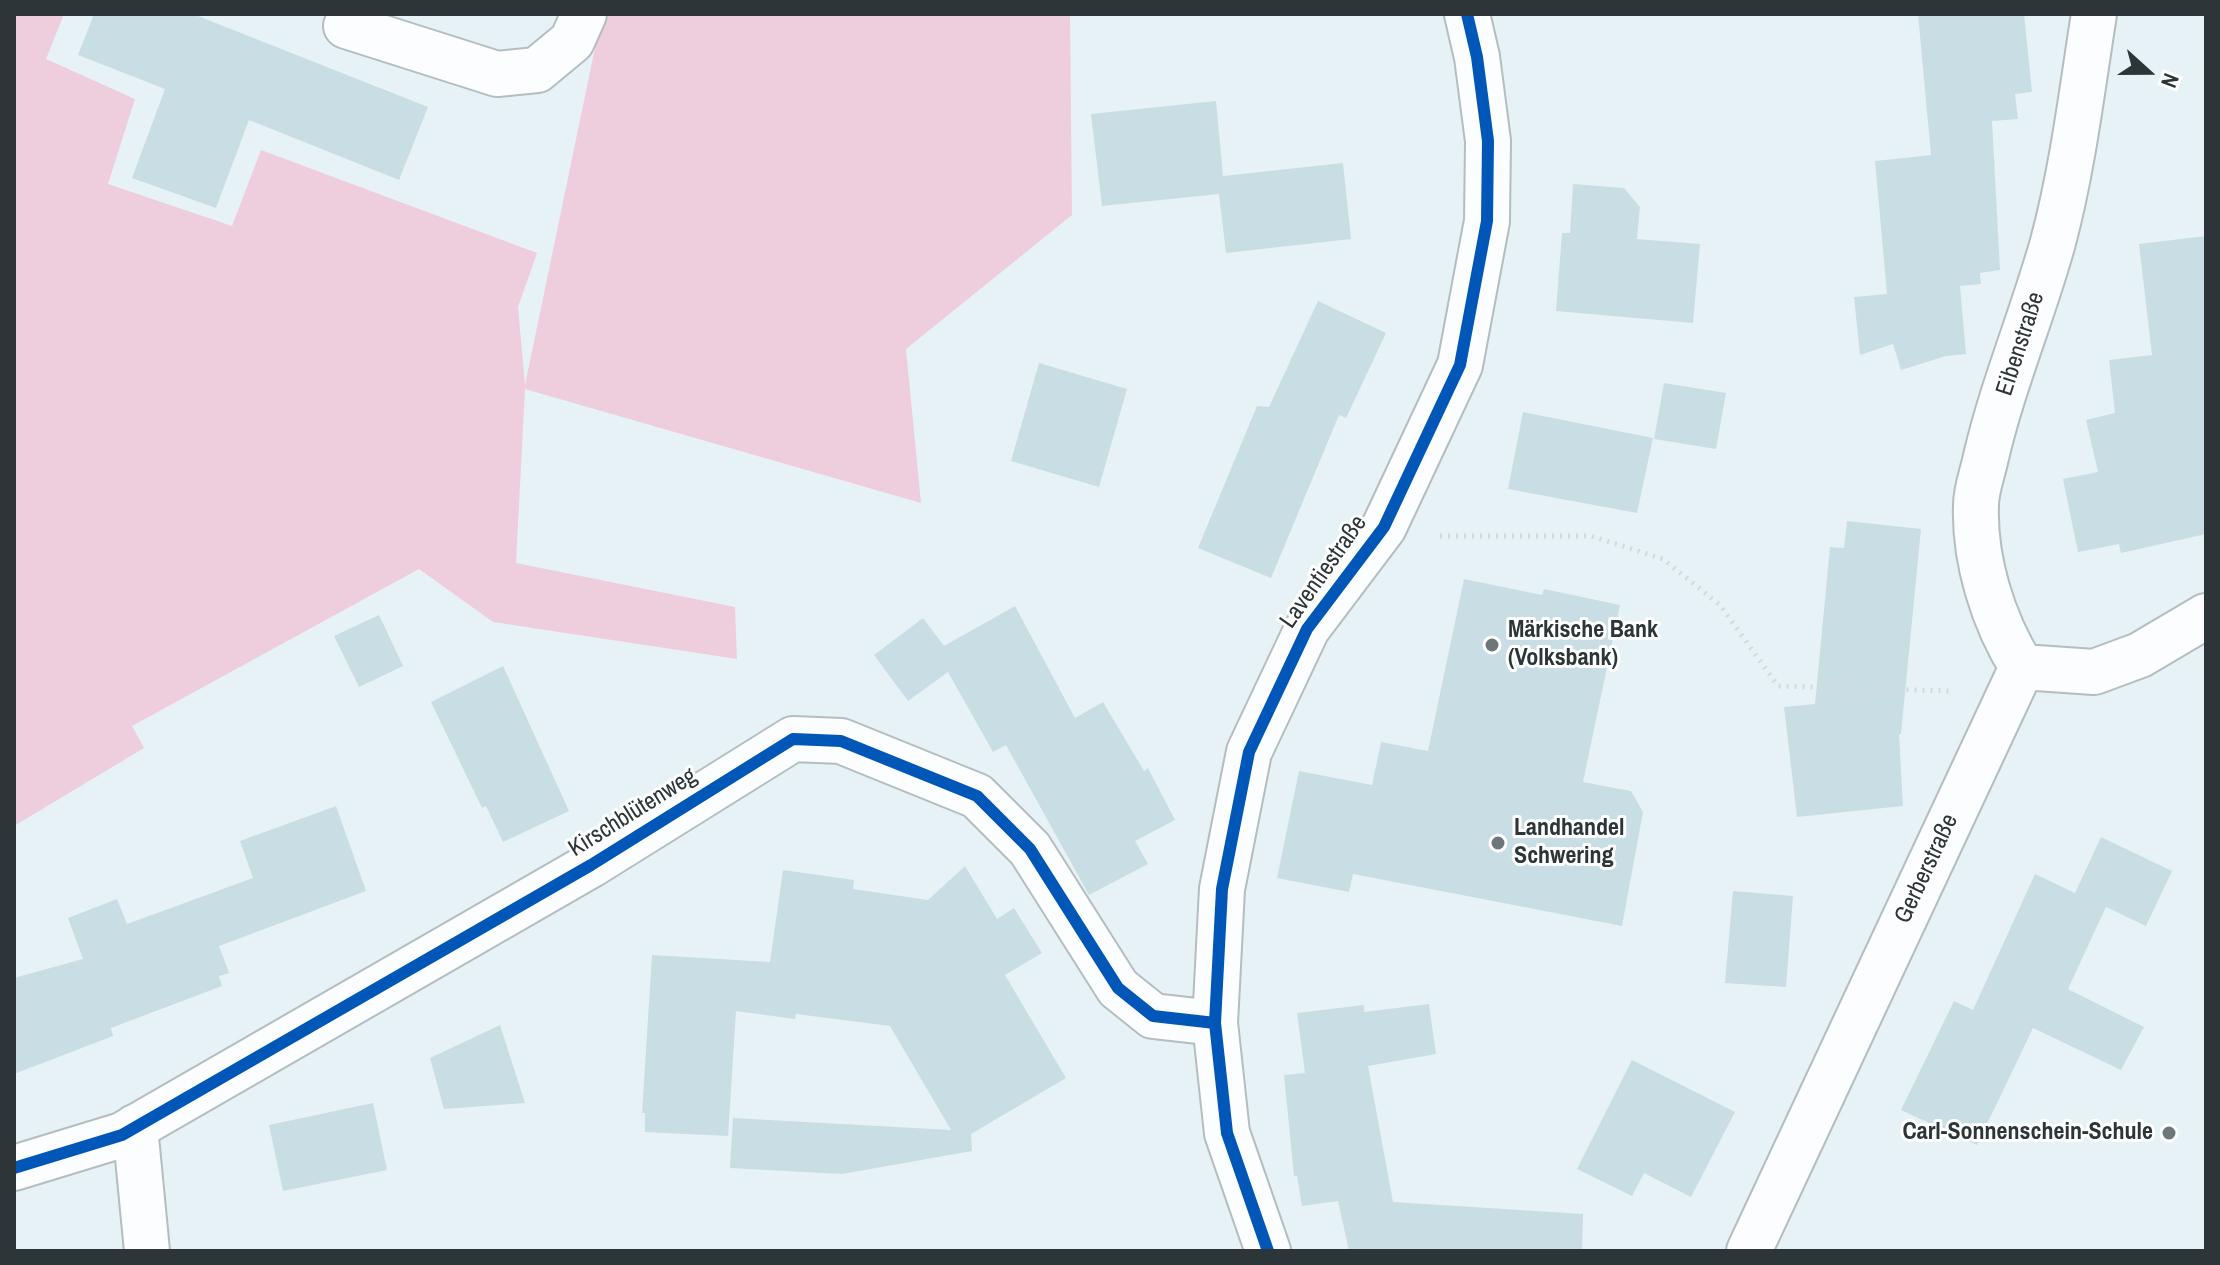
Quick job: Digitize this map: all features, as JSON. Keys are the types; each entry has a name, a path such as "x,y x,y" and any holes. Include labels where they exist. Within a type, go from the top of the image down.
{"street":[{"path":"346,26 497,74 537,70 572,41 584,14"},
{"name":"Laventiestraße","path":"1268,1251 1227,1133 1215,1023 1222,889 1249,752 1307,629 1384,527 1460,365 1487,221 1488,141 1477,57 1467,14"},
{"name":"Eibenstraße","path":"2022,667 2012,651 1987,587 1979,549 1976,503 1991,435 2056,229 2068,177 2094,14"},
{"path":"2022,667 2094,672 2140,655 2206,616"},
{"name":"Gerberstraße","path":"1749,1251 2022,667"},
{"name":"Kirschblütenweg","path":"14,1168 122,1135 591,865 793,739 841,741 977,796 1030,849 1118,988 1153,1016 1215,1023"},
{"path":"135,1127 147,1251"}],"path":[{"path":"1384,527 1435,536 1591,536 1663,559 1720,605 1778,686 1975,692 2022,667"}],"shaded area":[{"path":"14,14 64,14 46,59 135,99 108,184 232,226 261,150 537,253 518,307 525,385 602,14 1070,14 1072,215 906,349 921,503 525,389 516,563 735,607 737,659 493,622 419,569 132,726 144,748 14,826"}],"building":[{"path":"94,14 193,14 428,107 399,180 249,120 216,208 132,178 165,89 78,55"},
{"path":"1918,14 2024,14 2032,92 2015,94 2018,119 1992,121 2000,270 1980,273 1981,284 1960,286 1966,354 1946,356 1901,370 1893,344 1860,355 1854,297 1887,294 1875,161 1931,155"},
{"path":"1216,101 1223,176 1343,163 1351,239 1226,253 1219,194 1102,206 1091,114"},
{"path":"1573,184 1624,188 1640,207 1637,239 1700,244 1693,323 1556,311 1562,233 1570,233"},
{"path":"2206,236 2206,534 2121,553 2119,544 2078,552 2063,479 2098,472 2086,420 2115,413 2109,360 2152,355 2139,244"},
{"path":"1318,301 1386,333 1346,418 1339,415 1271,578 1198,548 1257,406 1269,407"},
{"path":"1039,363 1127,389 1099,487 1011,461"},
{"path":"1664,383 1726,393 1716,449 1654,439"},
{"path":"1523,412 1653,438 1637,513 1508,489"},
{"path":"1847,521 1921,529 1899,734 1903,806 1797,817 1784,707 1815,704 1830,547 1844,548"},
{"path":"1464,579 1542,595 1544,589 1620,605 1583,782 1631,791 1643,812 1622,926 1353,874 1349,892 1277,878 1299,771 1372,785 1381,742 1428,751"},
{"path":"1015,606 1075,718 1103,702 1144,771 1148,768 1175,820 1135,841 1148,864 1089,895 1006,745 993,752 948,672 908,701 874,655 923,618 944,646"},
{"path":"379,615 403,666 359,687 334,636"},
{"path":"503,666 569,811 503,842 486,806 482,808 431,702"},
{"path":"336,806 366,891 219,946 229,973 219,976 222,986 111,1028 113,1036 14,1074 14,978 83,959 68,918 117,899 127,924 253,878 240,841"},
{"path":"2101,837 2172,871 2146,926 2106,907 2068,989 2144,1027 2121,1070 2033,1028 1977,1145 1901,1110 1954,1001 1973,1010 2035,874 2075,893"},
{"path":"965,866 997,919 1014,908 1042,953 1005,975 1066,1078 971,1134 972,1151 842,1174 730,1168 733,1118 951,1130 890,1026 796,1014 795,1019 736,1011 728,1136 645,1132 645,1113 642,1113 652,955 770,962 783,870 854,880 853,889 928,900"},
{"path":"1733,891 1793,896 1786,987 1725,983"},
{"path":"1429,1004 1436,1054 1368,1066 1393,1202 1583,1214 1582,1251 1349,1251 1338,1201 1302,1206 1297,1176 1294,1176 1284,1075 1305,1073 1297,1013 1364,1005 1364,1012"},
{"path":"500,1025 525,1103 444,1109 430,1058"},
{"path":"1632,1060 1735,1112 1691,1197 1644,1173 1632,1196 1577,1169"},
{"path":"373,1103 387,1170 283,1191 269,1125"}],"cycle path":[{"path":"1268,1251 1227,1133 1215,1023 1222,889 1249,752 1307,629 1384,527 1460,365 1487,221 1488,141 1477,57 1467,14"},
{"path":"14,1168 122,1135 591,865 793,739 841,741 977,796 1030,849 1118,988 1153,1016 1215,1023"}],"place":[{"name":"Märkische Bank (Volksbank)","path":"1492,645"},
{"name":"Landhandel Schwering","path":"1498,843"},
{"name":"Carl-Sonnenschein-Schule","path":"2169,1133"}]}
